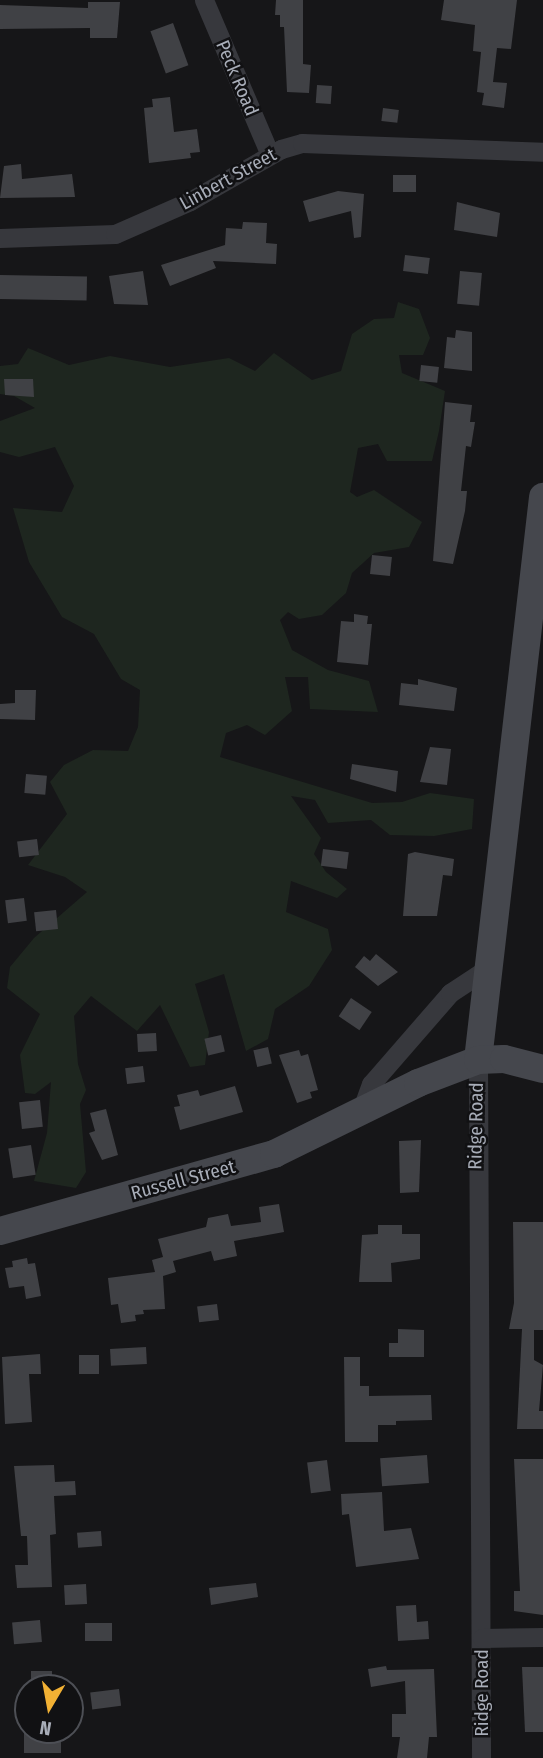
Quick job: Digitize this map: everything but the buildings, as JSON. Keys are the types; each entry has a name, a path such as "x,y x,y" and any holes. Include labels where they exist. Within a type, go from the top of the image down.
{"main road":[{"name":"Ridge Road","path":"478,1060 543,497"},
{"name":"Russell Street","path":"0,1231 274,1154 360,1114 418,1083 478,1060 504,1059 543,1069"}],"street":[{"name":"Peck Road","path":"204,0 270,155"},
{"name":"Linbert Street","path":"0,238 115,234 190,201 270,155 319,140 543,152"},
{"path":"360,1114 372,1084 450,993 488,968"},
{"name":"Ridge Road","path":"478,1060 481,1758"},
{"path":"482,1638 543,1637"}],"shaded area":[{"path":"398,302 419,309 430,338 423,355 399,355 402,373 445,391 432,461 387,461 378,444 358,448 350,492 357,497 374,490 422,522 409,547 374,553 352,573 346,593 322,615 299,619 288,612 280,620 292,650 328,670 369,681 378,712 310,709 308,677 285,677 292,711 265,735 247,725 226,733 220,757 372,803 402,802 430,793 474,799 472,829 434,836 390,835 371,820 328,823 315,800 291,796 321,838 314,854 326,872 347,889 337,898 291,881 286,912 328,929 332,950 309,986 275,1009 268,1039 246,1051 224,974 195,984 209,1032 205,1065 190,1067 160,1005 137,1031 91,996 74,1016 78,1064 86,1090 80,1104 86,1172 76,1188 34,1181 47,1133 51,1082 35,1094 25,1093 20,1055 40,1014 7,988 10,967 34,938 87,892 65,877 28,865 67,814 50,782 64,765 93,750 128,751 138,727 140,690 121,679 94,634 62,617 29,562 13,508 62,512 74,486 55,447 19,457 0,452 0,421 35,408 14,396 0,394 0,366 18,364 28,348 69,365 110,356 170,367 229,358 255,371 274,353 312,380 341,371 352,334 374,319 394,318"}]}
